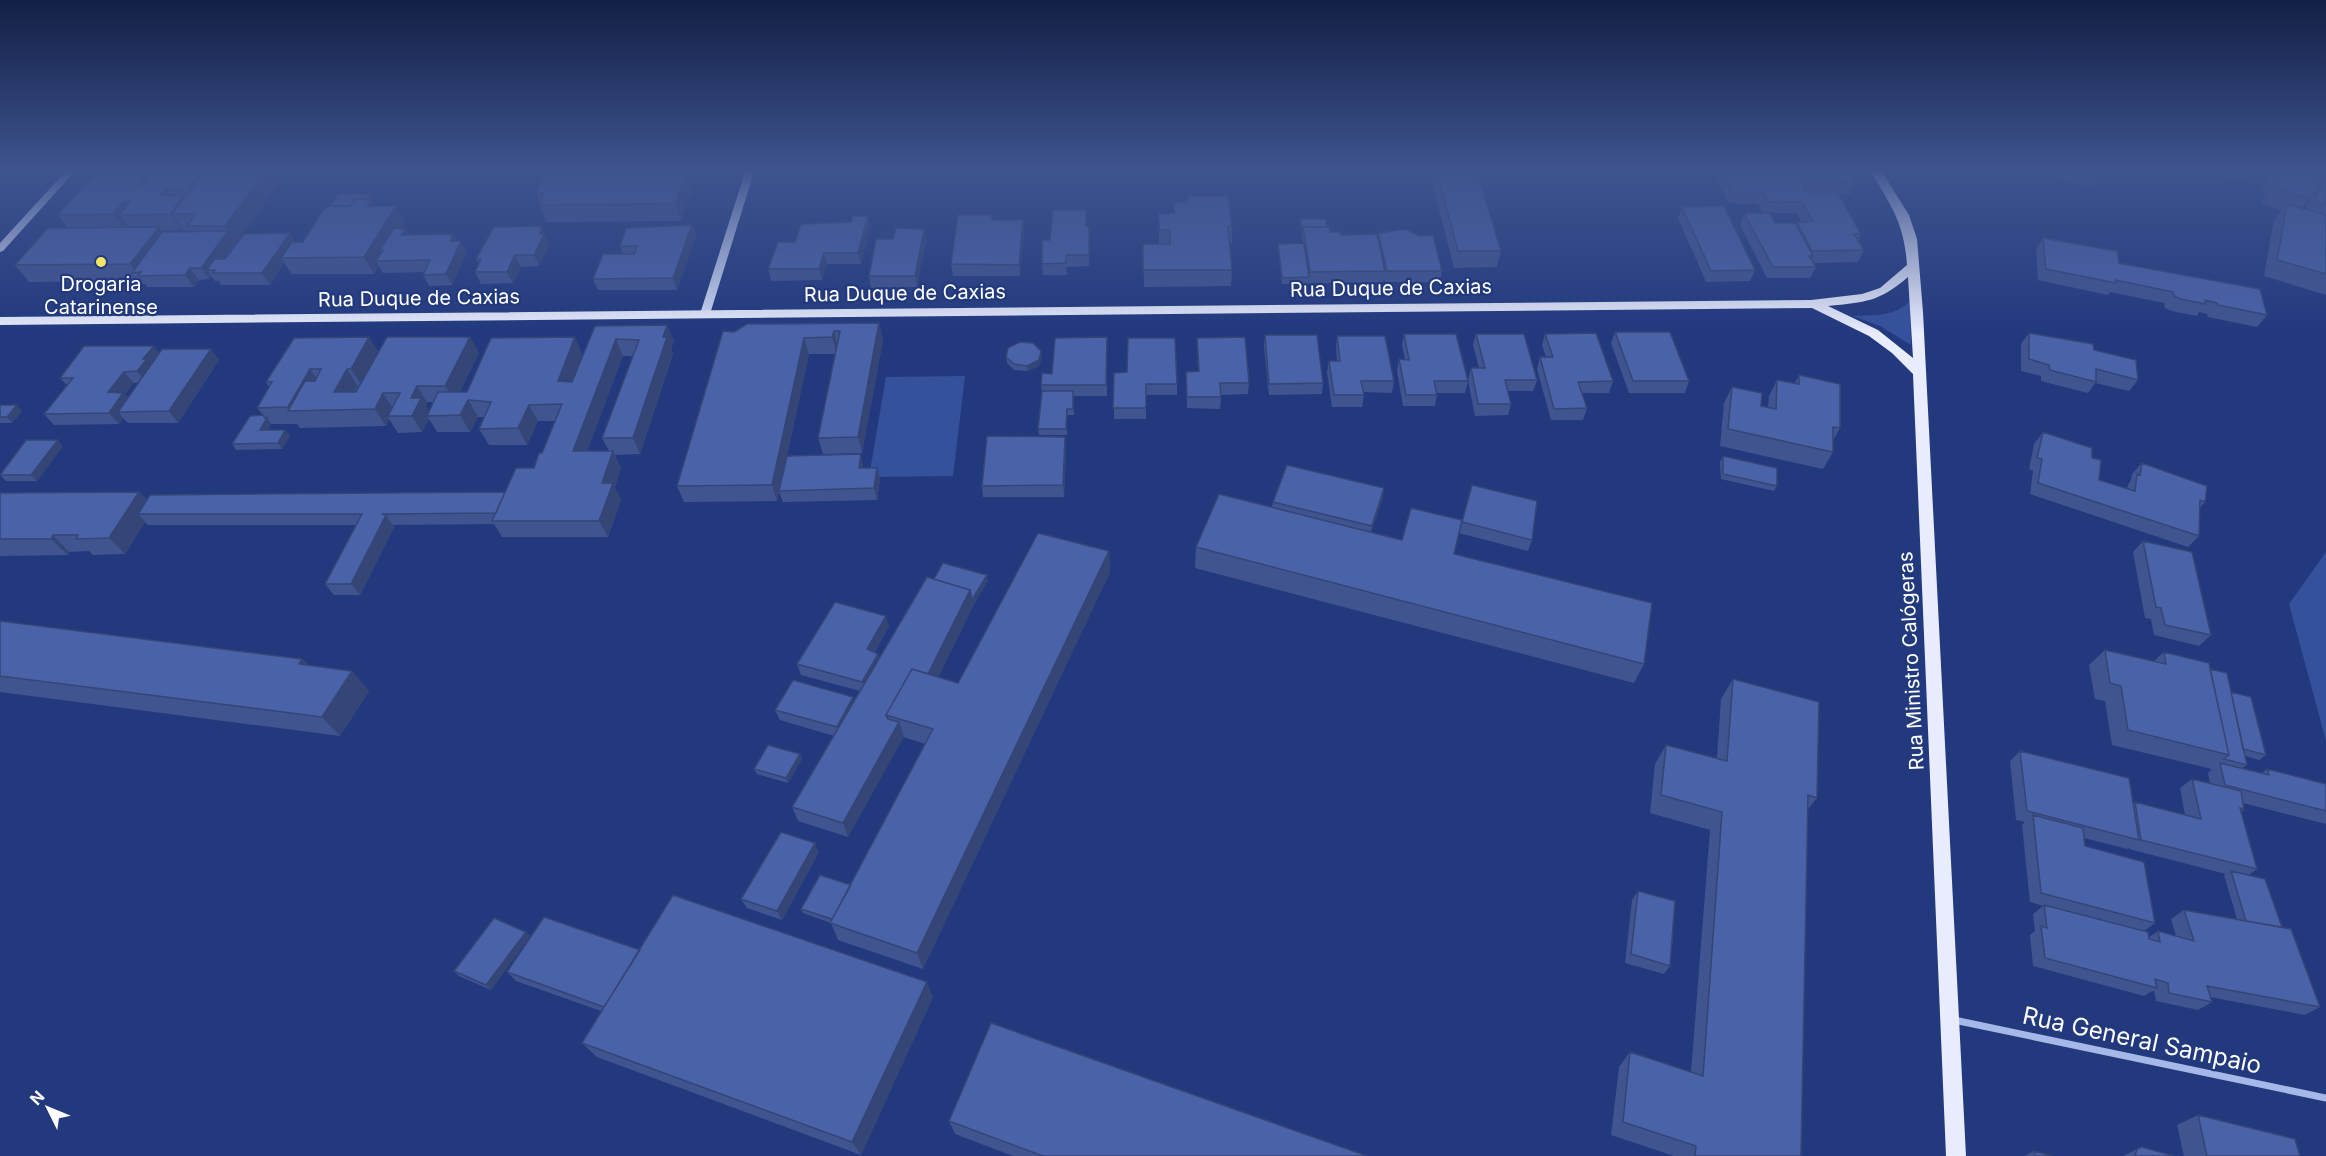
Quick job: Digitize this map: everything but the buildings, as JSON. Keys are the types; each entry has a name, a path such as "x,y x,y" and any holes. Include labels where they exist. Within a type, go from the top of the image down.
{"main road":[{"path":"0,249 21,226"},
{"path":"705,314 733,226"},
{"name":"Rua Ministro Calógeras","path":"1906,226 1911,239 1921,374 1956,1156"},
{"name":"Rua Duque de Caxias","path":"0,321 1811,303 1843,302 1874,295 1884,291 1913,266"},
{"name":"Rua Duque de Caxias","path":"1811,303 1857,322 1882,336 1921,374"}],"street":[{"name":"Rua General Sampaio","path":"1950,1020 2326,1098"}],"shaded area":[{"path":"1910,302 1911,345 1880,326 1853,316 1890,313"},
{"path":"965,376 953,476 869,477 886,377"},
{"path":"2326,552 2326,741 2289,604"}],"place":[{"name":"Drogaria Catarinense","path":"101,262"}]}
